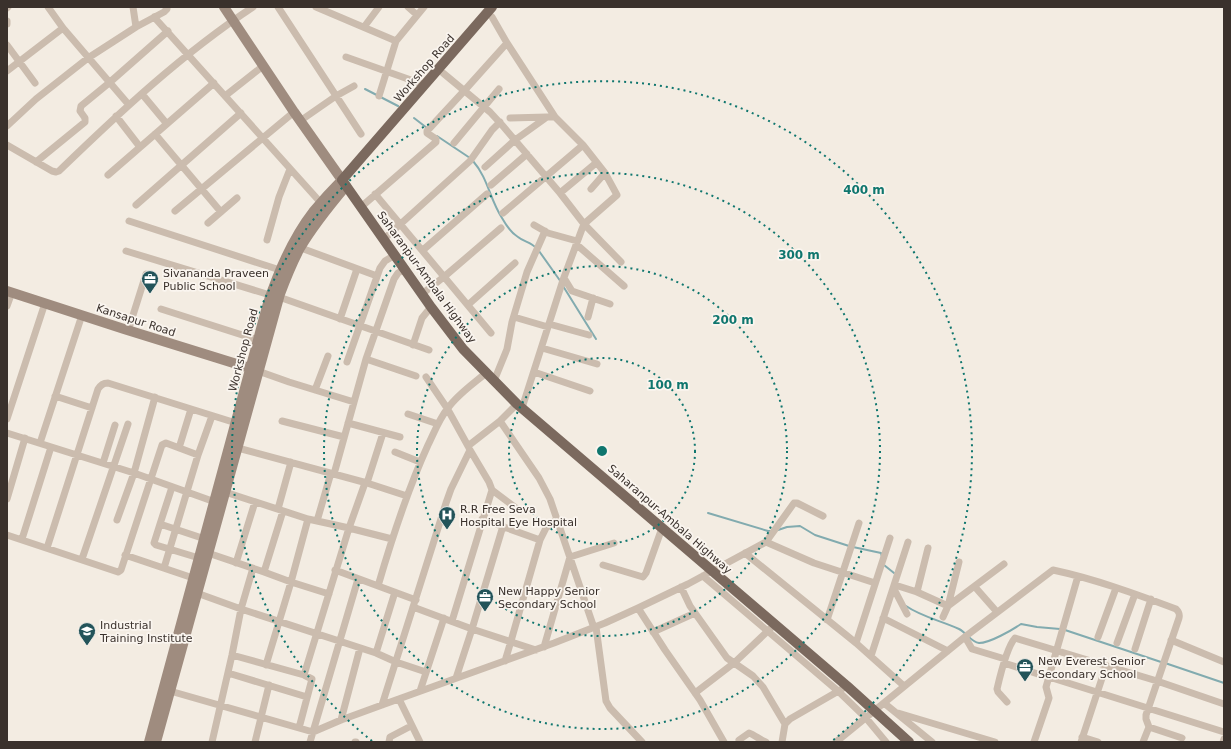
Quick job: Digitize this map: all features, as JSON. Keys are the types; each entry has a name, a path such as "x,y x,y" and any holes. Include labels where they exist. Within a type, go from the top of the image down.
{"main road":[{"name":"Saharanpur-Ambala Highway","path":"224,7 300,121 431,307 463,349 520,406 712,571 771,628 870,714 908,742"},
{"name":"Workshop Road","path":"149,742 194,592 193,578 225,492 236,423 254,370 258,340 275,296 287,277 301,248 344,183 425,85 492,12 500,7"},
{"name":"Workshop Road","path":"208,540 215,502 233,447 275,296 280,270 300,230 321,203 344,183 443,73 492,12"},
{"name":"Kansapur Road","path":"9,291 128,331 254,370"},
{"name":"Workshop Road","path":"156,742 170,691 203,554"}],"street":[{"path":"59,7 49,9 63,28 129,105"},
{"path":"133,7 136,27"},
{"path":"7,126 36,99 88,58 136,27 164,12 167,7"},
{"path":"7,145 56,172 59,171 116,116 189,54 232,20 253,7"},
{"path":"278,7 362,134"},
{"path":"316,7 396,40"},
{"path":"364,27 379,7"},
{"path":"408,7 417,15"},
{"path":"379,96 396,40 424,7"},
{"path":"382,705 446,503 469,448 520,406 534,372 563,279 584,224 616,195 605,173 583,145 555,117 507,43 492,12"},
{"path":"154,17 189,54 321,203"},
{"path":"7,71 63,28"},
{"path":"36,162 85,122 85,118 80,110 81,106 110,83 168,31"},
{"path":"361,207 436,142 436,139 427,133 428,129 507,43"},
{"path":"7,45 35,83"},
{"path":"346,57 425,85"},
{"path":"225,96 263,66"},
{"path":"443,73 500,122 584,224 621,262"},
{"path":"108,175 214,83"},
{"path":"300,121 336,96 354,86"},
{"path":"454,143 499,89"},
{"path":"142,94 167,124"},
{"path":"175,211 294,112"},
{"path":"136,205 241,113"},
{"path":"116,116 140,147"},
{"path":"484,167 515,140 547,117"},
{"path":"510,118 555,117"},
{"path":"384,239 472,159 492,130 500,122"},
{"path":"155,134 221,212"},
{"path":"502,213 583,145"},
{"path":"491,185 527,154"},
{"path":"560,193 596,163"},
{"path":"267,240 278,197 290,169"},
{"path":"591,189 605,173"},
{"path":"375,194 469,304 491,333"},
{"path":"423,250 487,194"},
{"path":"208,223 237,198"},
{"path":"129,221 280,270"},
{"path":"534,225 545,231 576,242 624,286"},
{"path":"422,294 501,228"},
{"path":"494,381 507,349 511,327 527,272 545,231"},
{"path":"301,248 377,276"},
{"path":"126,251 275,296 429,350"},
{"path":"347,362 382,264 395,255"},
{"path":"469,304 515,263"},
{"path":"340,319 357,269"},
{"path":"317,521 333,474 366,359 394,279 398,273 404,269"},
{"path":"128,331 146,274"},
{"path":"563,279 572,291 610,304"},
{"path":"7,306 9,291"},
{"path":"588,317 593,298"},
{"path":"7,419 45,303"},
{"path":"413,345 422,318 431,307"},
{"path":"161,309 258,340"},
{"path":"40,443 82,315"},
{"path":"514,317 589,335"},
{"path":"542,348 597,364"},
{"path":"315,390 328,356"},
{"path":"366,359 416,376"},
{"path":"254,370 354,402"},
{"path":"534,372 590,391"},
{"path":"378,586 407,496 420,462 438,424 447,408 455,399 486,373"},
{"path":"426,377 447,408 489,482 492,490 516,508"},
{"path":"46,548 98,389 104,383 155,397 236,423"},
{"path":"55,396 92,408"},
{"path":"117,520 134,473 155,397"},
{"path":"179,448 191,409"},
{"path":"408,414 438,424"},
{"path":"164,568 198,455 212,416"},
{"path":"282,421 344,437"},
{"path":"500,421 539,478 550,499 595,627 606,701 610,708 642,742"},
{"path":"348,423 400,437"},
{"path":"82,559 128,424"},
{"path":"103,463 115,425"},
{"path":"304,675 335,570 383,432"},
{"path":"7,433 134,473 215,502"},
{"path":"7,500 25,438"},
{"path":"7,535 118,572 121,570 162,445 166,443 198,455"},
{"path":"22,540 51,447"},
{"path":"233,447 366,483 407,496"},
{"path":"395,452 420,462"},
{"path":"264,572 291,462"},
{"path":"172,487 154,543 170,549 203,554 236,563 329,594"},
{"path":"452,621 482,518 492,490"},
{"path":"225,492 308,519 392,539"},
{"path":"236,563 255,502"},
{"path":"170,691 313,732 341,720 544,647 638,608 703,576 766,542 794,503 797,503 823,516"},
{"path":"482,518 540,540"},
{"path":"266,665 308,519"},
{"path":"505,661 540,540 546,528 557,519"},
{"path":"827,620 859,523"},
{"path":"160,524 208,540"},
{"path":"456,678 503,526"},
{"path":"603,565 643,577 646,573 662,528"},
{"path":"856,643 890,538"},
{"path":"766,542 814,563 875,584"},
{"path":"871,656 908,542"},
{"path":"570,557 614,543"},
{"path":"917,592 928,548"},
{"path":"745,553 856,643 904,686"},
{"path":"125,556 193,578"},
{"path":"544,647 570,557"},
{"path":"943,618 948,606 959,562"},
{"path":"948,606 1004,564"},
{"path":"212,742 241,609 253,568"},
{"path":"335,570 395,592 444,618 536,650"},
{"path":"836,742 966,635 1053,570 1078,576 1151,599 1176,609 1179,612 1180,615 1145,717 1149,727 1143,742"},
{"path":"695,693 734,664 771,628 703,576"},
{"path":"1034,742 1050,696 1046,689 1078,576"},
{"path":"310,742 341,642 358,579"},
{"path":"681,587 695,613 724,654 734,664 758,681 785,724"},
{"path":"894,587 917,592 948,606"},
{"path":"894,587 907,614"},
{"path":"975,587 997,612"},
{"path":"1098,637 1116,588"},
{"path":"194,592 317,635 376,653 396,662 426,672"},
{"path":"376,653 395,592"},
{"path":"1117,643 1135,594"},
{"path":"1135,649 1151,599"},
{"path":"638,608 695,693 724,742"},
{"path":"653,632 695,613"},
{"path":"420,691 444,618"},
{"path":"883,618 948,651"},
{"path":"966,635 972,649 1038,674"},
{"path":"1007,702 996,689 1012,641 1015,638 1057,652 1157,681 1224,704"},
{"path":"1171,640 1224,662"},
{"path":"341,720 360,648"},
{"path":"232,655 304,675 312,679 298,728"},
{"path":"1098,742 1081,739 1106,666"},
{"path":"228,673 307,697"},
{"path":"1049,677 1224,732"},
{"path":"255,742 269,685"},
{"path":"782,742 785,724 790,719 842,689"},
{"path":"399,699 420,742"},
{"path":"884,702 932,742"},
{"path":"898,713 995,742"},
{"path":"870,714 882,740"},
{"path":"388,742 390,737 411,726"},
{"path":"1149,727 1182,738"},
{"path":"739,740 751,733 758,739 766,742"}],"waterway":[{"path":"365,89 398,106"},
{"path":"414,118 427,128"},
{"path":"437,136 470,158"},
{"path":"473,161 482,175 498,211 507,226 515,235 532,244 536,248"},
{"path":"539,251 561,282"},
{"path":"563,286 596,339"},
{"path":"708,513 772,531"},
{"path":"778,530 787,527 800,526 815,535 849,546"},
{"path":"853,547 881,553 882,557"},
{"path":"884,565 894,573"},
{"path":"906,606 912,610 959,629 974,641 979,643 995,639 1021,624 1060,629"},
{"path":"1065,630 1161,662"},
{"path":"1165,663 1224,683"}],"place":[{"name":"Sivananda Praveen Public School","path":"150,294"},
{"name":"R.R Free Seva Hospital Eye Hospital","path":"447,530"},
{"name":"New Happy Senior Secondary School","path":"485,612"},
{"name":"Industrial Training Institute","path":"87,646"},
{"name":"New Everest Senior Secondary School","path":"1025,682"}]}
